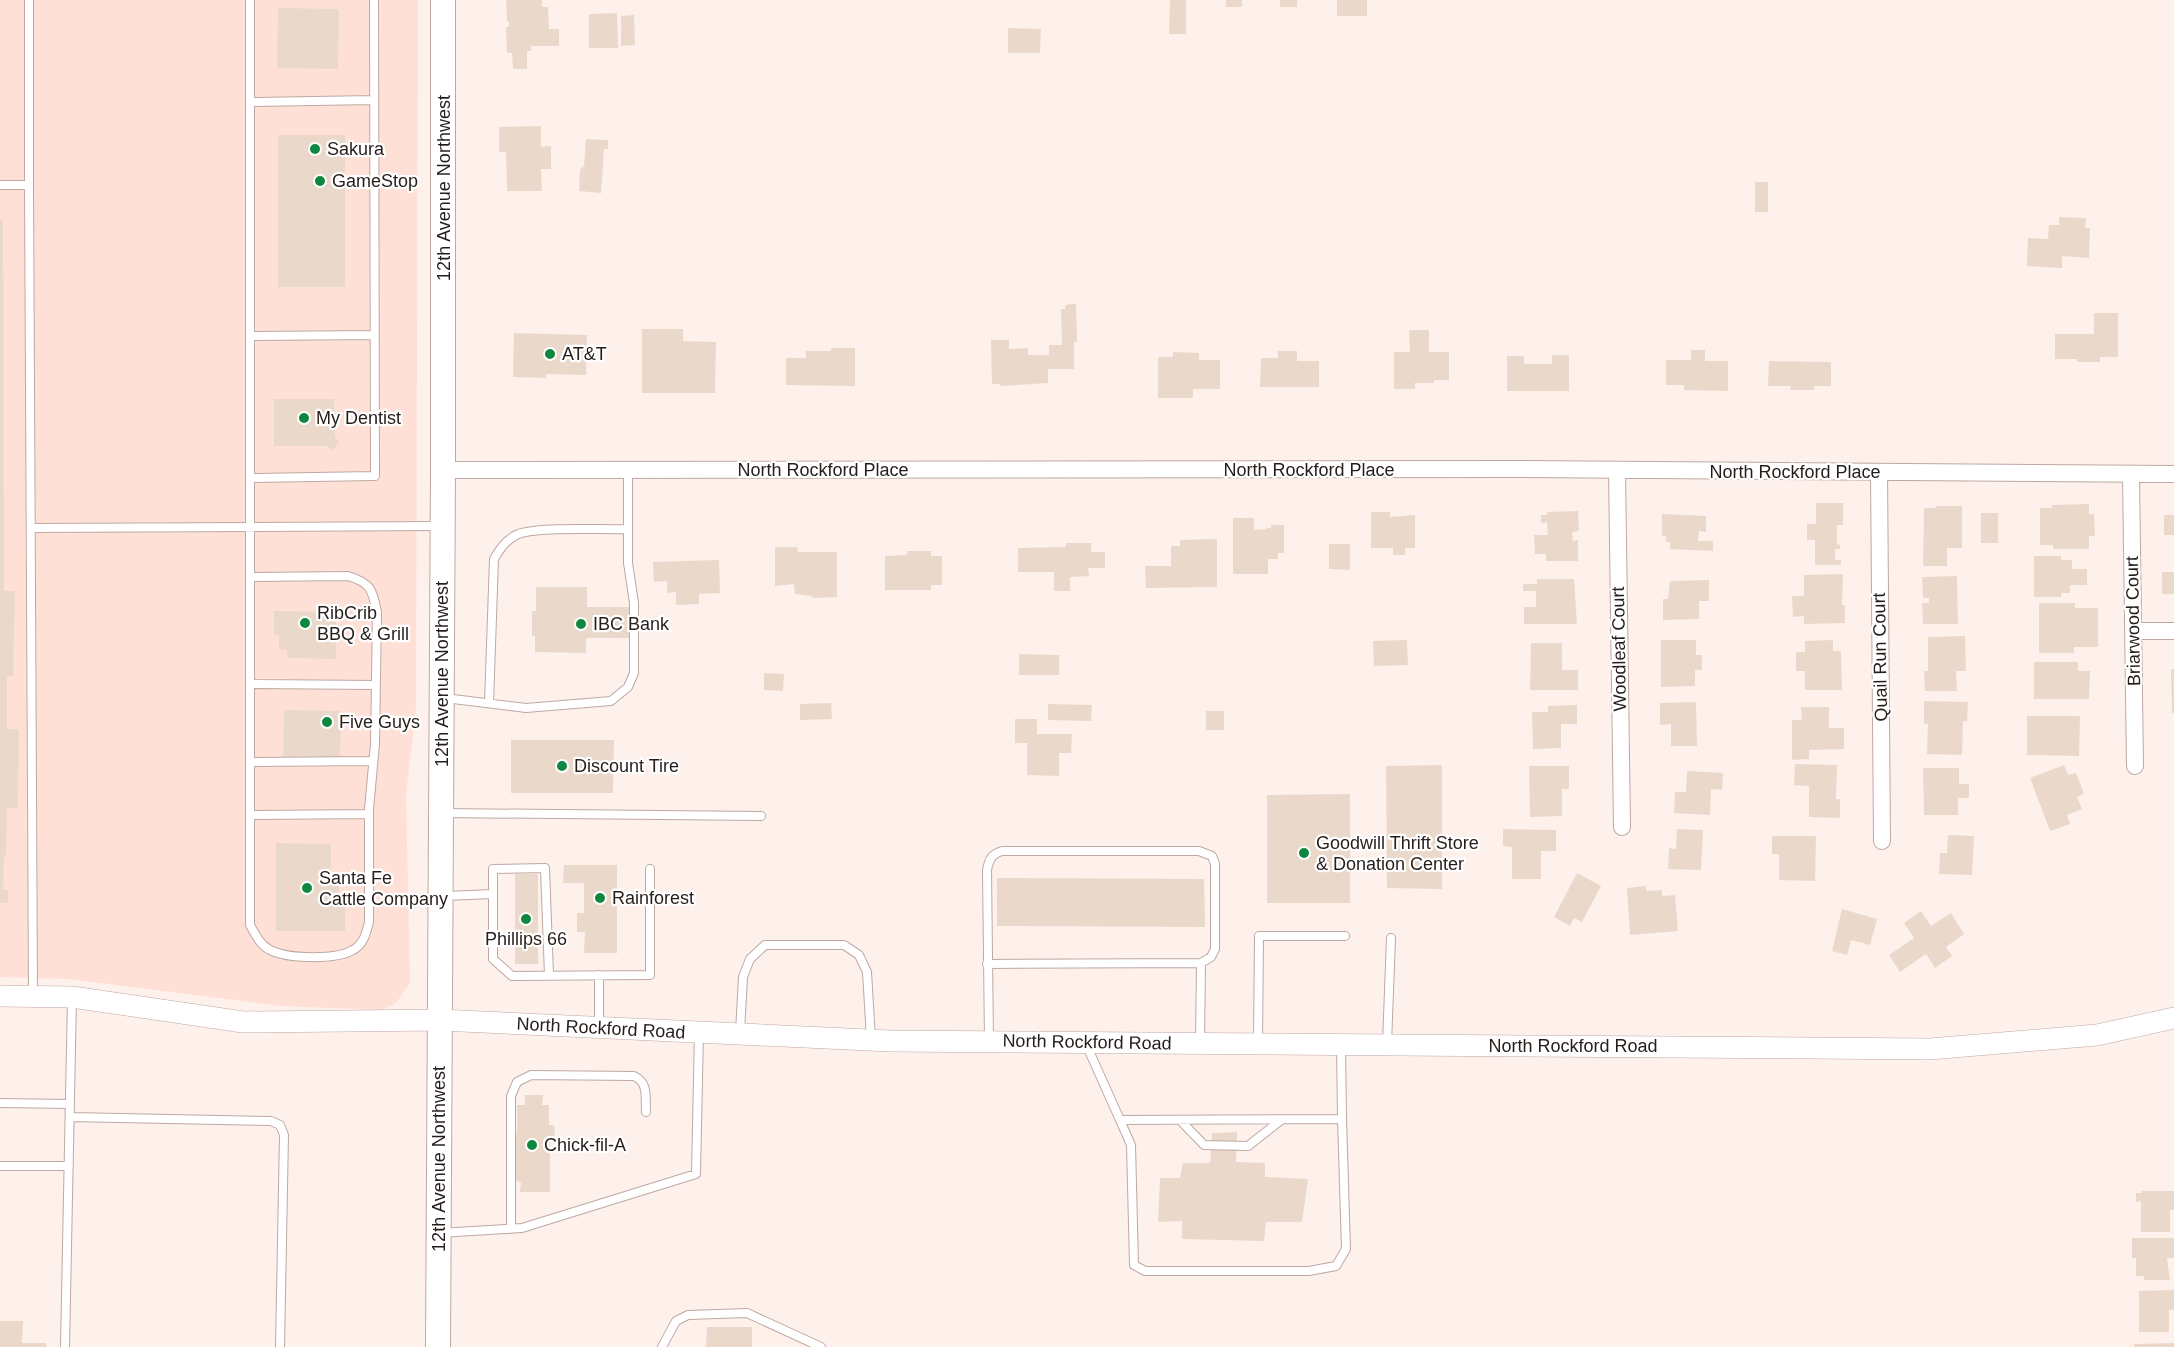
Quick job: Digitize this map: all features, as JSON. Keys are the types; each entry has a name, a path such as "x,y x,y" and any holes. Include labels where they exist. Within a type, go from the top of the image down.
{"main road":[{"name":"12th Avenue Northwest","path":"438,1347 443,526 443,0"}],"street":[{"name":"North Rockford Place","path":"443,470 1617,470 2174,474"},
{"name":"Woodleaf Court","path":"1617,470 1622,827"},
{"name":"Quail Run Court","path":"1879,472 1882,841"},
{"name":"Briarwood Court","path":"2131,475 2134,766"},
{"path":"2133,631 2174,632"},
{"name":"North Rockford Road","path":"0,996 72,997 243,1022 440,1020 871,1040 1258,1044 1930,1048 2097,1035 2174,1018"}],"lane":[{"path":"29,0 33,996"},
{"path":"250,0 250,925 258,941 270,950 289,955 334,956 354,950 364,939 369,922 369,814 376,612 373,592 363,580 348,576 251,577"},
{"path":"251,478 375,476 375,0"},
{"path":"250,102 374,100"},
{"path":"0,185 29,185"},
{"path":"250,336 374,335"},
{"path":"442,698 526,708 611,701 628,687 634,674 634,603 628,563 628,470"},
{"path":"32,528 443,526"},
{"path":"489,703 494,559 504,543 518,534 541,531 628,529"},
{"path":"251,684 375,685"},
{"path":"250,762 372,761"},
{"path":"441,813 761,816"},
{"path":"250,815 369,814"},
{"path":"987,964 1201,963 1211,957 1215,949 1215,864 1212,856 1206,852 1002,850 995,853 989,860 987,870 987,964 988,1041"},
{"path":"549,975 545,868 493,869 493,958 512,976 650,975 650,869"},
{"path":"441,896 493,894"},
{"path":"1258,1044 1259,936 1345,936"},
{"path":"1387,1044 1391,938"},
{"path":"740,1034 743,977 750,959 765,945 844,945 859,956 867,972 871,1040"},
{"path":"1200,1043 1201,963"},
{"path":"599,975 599,1028"},
{"path":"65,1347 72,997"},
{"path":"439,1233 522,1228 696,1174 699,1032"},
{"path":"1085,1042 1131,1145 1134,1265 1145,1271 1309,1271 1336,1266 1346,1249 1341,1044"},
{"path":"511,1229 511,1096 517,1082 531,1075 634,1076 642,1080 645,1085 646,1112"},
{"path":"0,1103 70,1104"},
{"path":"70,1117 271,1121 280,1125 284,1135 280,1347"},
{"path":"1120,1120 1342,1119"},
{"path":"1180,1120 1204,1144 1248,1146 1281,1120"},
{"path":"0,1166 69,1166"},
{"path":"663,1346 676,1321 688,1315 747,1313 821,1347"}],"shaded area":[{"path":"0,0 418,0 416,708 406,794 410,983 396,1003 382,1010 281,1006 69,979 0,977"}],"building":[{"path":"506,0 542,0 542,7 548,7 549,29 559,29 559,46 531,46 531,51 527,51 527,69 513,69 512,53 507,53 506,27 509,27 509,22 507,22"},
{"path":"1170,0 1186,0 1186,34 1169,34"},
{"path":"1226,0 1242,0 1242,7 1226,7"},
{"path":"1280,0 1297,0 1297,7 1280,7"},
{"path":"1337,0 1367,0 1367,16 1337,16"},
{"path":"278,8 339,9 338,69 277,68"},
{"path":"617,13 618,48 589,48 589,14"},
{"path":"634,15 635,45 621,46 621,16"},
{"path":"1008,28 1041,29 1040,53 1008,53"},
{"path":"541,126 541,147 551,146 551,169 541,169 542,191 507,191 506,152 499,152 499,127"},
{"path":"278,135 345,135 345,287 278,287"},
{"path":"586,139 608,140 608,149 604,149 601,193 579,191 580,170 584,166"},
{"path":"1755,182 1768,182 1768,212 1755,212"},
{"path":"2059,217 2086,218 2085,228 2090,228 2089,258 2062,256 2062,268 2027,266 2028,238 2048,239 2049,225 2059,225"},
{"path":"0,220 3,220 4,591 15,591 13,676 7,676 7,729 19,729 18,808 7,808 6,855 4,855 3,890 8,890 8,903 0,903"},
{"path":"1076,304 1077,342 1074,342 1074,369 1048,369 1048,383 1000,386 1000,384 992,384 991,340 1009,340 1009,349 1028,348 1028,355 1049,355 1049,345 1062,345 1061,309 1065,309 1065,306"},
{"path":"2094,313 2118,313 2118,357 2100,357 2100,362 2055,359 2055,334 2094,334"},
{"path":"642,329 683,329 683,341 716,342 715,393 642,393"},
{"path":"1409,330 1429,330 1429,352 1449,352 1449,380 1415,383 1415,389 1394,389 1394,352 1410,352"},
{"name":"AT&T","path":"514,333 587,335 586,375 546,374 546,378 513,377"},
{"path":"831,348 855,348 855,386 786,385 786,358 806,358 806,351 831,351"},
{"path":"1691,350 1705,350 1705,361 1728,361 1728,391 1684,390 1684,385 1666,385 1666,360 1691,360"},
{"path":"1278,351 1297,351 1297,361 1319,361 1319,387 1260,387 1261,358 1278,358"},
{"path":"1173,352 1199,353 1199,360 1220,360 1220,389 1193,389 1193,398 1158,398 1158,357 1173,357"},
{"path":"1552,355 1569,355 1569,391 1507,391 1507,356 1524,356 1524,364 1552,364"},
{"path":"1769,361 1831,362 1831,386 1814,386 1814,390 1790,390 1791,386 1768,386"},
{"name":"My Dentist","path":"274,399 334,399 335,437 339,442 332,451 326,446 274,446"},
{"path":"1816,503 1843,503 1843,525 1837,525 1837,544 1840,545 1840,549 1835,549 1835,560 1841,560 1841,565 1815,565 1815,540 1807,540 1807,524 1816,524"},
{"path":"2089,504 2089,514 2094,514 2095,536 2089,536 2089,549 2053,549 2053,545 2040,545 2040,508 2052,508 2052,505"},
{"path":"1936,506 1962,506 1962,548 1947,548 1947,566 1923,566 1924,508 1936,508"},
{"path":"1578,511 1579,531 1572,532 1573,541 1578,540 1578,561 1546,561 1546,554 1535,554 1534,535 1548,535 1547,522 1541,523 1541,515 1547,515 1547,512"},
{"path":"1371,512 1390,512 1390,517 1415,515 1415,548 1405,548 1405,555 1393,555 1393,548 1371,548"},
{"path":"1981,513 1998,513 1998,543 1981,543"},
{"path":"1662,514 1706,516 1706,532 1699,531 1698,541 1713,541 1713,551 1670,549 1670,542 1666,542 1666,536 1662,536"},
{"path":"2164,515 2174,515 2174,535 2164,535"},
{"path":"1233,518 1254,518 1254,530 1271,528 1271,525 1284,525 1284,553 1278,553 1278,559 1268,559 1268,574 1233,574"},
{"path":"1217,539 1217,587 1146,588 1145,566 1171,566 1171,546 1180,546 1180,540"},
{"path":"1066,543 1091,543 1091,552 1105,552 1105,568 1088,568 1089,576 1070,577 1070,591 1054,591 1054,572 1018,572 1018,548 1066,547"},
{"path":"1329,544 1350,544 1350,570 1329,569"},
{"path":"775,547 797,547 798,552 837,552 837,597 812,598 812,596 795,594 794,584 775,586"},
{"path":"907,551 931,551 931,556 942,556 942,585 931,585 931,590 885,590 885,556 907,555"},
{"path":"2034,556 2061,556 2061,560 2072,560 2072,569 2087,569 2087,585 2070,585 2070,593 2061,593 2061,597 2034,597"},
{"path":"719,560 720,593 699,594 699,604 676,605 676,592 667,593 667,581 654,582 653,562"},
{"path":"2162,572 2174,572 2174,594 2162,594"},
{"path":"1843,574 1842,605 1845,605 1845,623 1804,624 1804,616 1793,617 1792,596 1804,596 1804,575"},
{"path":"1957,576 1958,624 1923,624 1922,603 1929,603 1929,598 1923,598 1922,577"},
{"path":"1537,579 1574,579 1577,624 1524,624 1524,607 1536,607 1536,591 1523,591 1523,584 1537,584"},
{"path":"1709,580 1709,601 1699,601 1699,619 1663,620 1663,599 1668,599 1670,581"},
{"name":"IBC Bank","path":"536,587 587,587 587,607 630,607 629,638 586,638 586,653 535,652 535,636 532,636 532,611 536,611"},
{"path":"2039,603 2075,603 2075,608 2098,608 2098,647 2074,647 2074,653 2039,653"},
{"name":"RibCrib BBQ & Grill","path":"274,611 336,612 336,659 287,658 287,650 279,650 279,635 274,635"},
{"path":"1965,636 1966,671 1956,671 1957,691 1925,691 1924,671 1928,671 1928,637"},
{"path":"1407,640 1408,665 1374,666 1373,641"},
{"path":"1661,640 1696,640 1696,655 1702,655 1702,670 1695,670 1695,686 1661,687"},
{"path":"1833,640 1833,651 1841,651 1842,690 1805,690 1805,671 1796,671 1796,652 1805,652 1805,641"},
{"path":"1531,643 1562,643 1562,670 1578,670 1578,690 1530,690"},
{"path":"1019,654 1059,655 1059,675 1019,675"},
{"path":"2034,662 2078,662 2078,671 2090,671 2089,699 2034,699"},
{"path":"2171,669 2174,669 2174,713 2172,713"},
{"path":"764,673 784,674 783,691 764,690"},
{"path":"1924,701 1968,702 1967,721 1963,721 1962,755 1927,754 1928,724 1924,724"},
{"path":"1696,702 1697,746 1671,746 1671,724 1660,725 1660,703"},
{"path":"831,703 832,719 800,720 800,704"},
{"path":"1048,704 1092,705 1091,721 1048,720"},
{"path":"1577,705 1577,724 1561,724 1561,748 1533,749 1532,712 1548,712 1548,706"},
{"path":"1801,707 1829,707 1829,728 1844,728 1844,749 1809,750 1809,759 1792,760 1792,720 1802,720"},
{"path":"284,710 341,711 340,760 283,759"},
{"path":"1206,711 1224,711 1224,730 1206,730"},
{"path":"2027,716 2080,716 2079,756 2027,755"},
{"path":"1015,719 1037,719 1037,734 1072,734 1071,753 1059,753 1059,776 1027,775 1027,743 1015,743"},
{"name":"Discount Tire","path":"511,740 614,740 613,793 511,793"},
{"path":"1795,764 1837,765 1836,799 1840,799 1840,818 1809,817 1809,786 1794,785"},
{"path":"1442,765 1442,889 1387,888 1386,766"},
{"path":"2064,765 2068,775 2076,773 2084,794 2077,797 2082,809 2067,815 2070,824 2050,831 2030,778"},
{"path":"1529,766 1569,766 1569,789 1562,789 1562,816 1530,817"},
{"path":"1923,768 1959,768 1959,784 1969,784 1969,798 1958,798 1958,815 1924,815"},
{"path":"1687,771 1723,773 1722,790 1711,789 1710,815 1674,813 1675,792 1686,792"},
{"path":"1350,794 1350,903 1267,903 1267,795"},
{"path":"1503,829 1556,830 1556,851 1541,851 1541,879 1512,879 1512,847 1503,846"},
{"path":"1677,829 1703,830 1701,870 1668,869 1669,848 1676,849"},
{"path":"1948,835 1974,836 1972,875 1939,874 1940,853 1947,853"},
{"path":"1772,836 1816,836 1815,881 1779,880 1779,854 1772,854"},
{"name":"Santa Fe Cattle Company","path":"276,843 331,844 331,874 339,874 339,901 345,901 345,931 276,931"},
{"name":"Rainforest","path":"564,865 617,865 617,953 584,953 585,932 577,932 577,913 584,913 584,883 563,883"},
{"path":"1577,873 1601,886 1582,922 1574,918 1570,926 1554,917"},
{"name":"Phillips 66","path":"515,874 538,874 538,964 515,964"},
{"path":"997,878 1204,879 1205,927 997,926"},
{"path":"1646,886 1646,891 1662,890 1662,896 1675,895 1678,931 1630,935 1627,888"},
{"path":"1842,909 1877,919 1870,945 1851,940 1847,955 1832,951"},
{"path":"1921,911 1931,926 1951,913 1964,934 1946,947 1952,956 1935,968 1926,954 1900,972 1889,955 1914,938 1904,923"},
{"name":"Chick-fil-A","path":"525,1095 543,1095 542,1105 549,1105 549,1125 554,1125 555,1141 550,1141 550,1192 520,1192 521,1182 516,1181 513,1134 517,1134 517,1105 525,1105"},
{"path":"1237,1132 1236,1162 1265,1163 1265,1177 1308,1179 1302,1222 1266,1222 1264,1241 1182,1239 1182,1221 1158,1222 1160,1178 1180,1178 1183,1163 1210,1163 1212,1133"},
{"path":"2142,1191 2174,1191 2174,1210 2170,1210 2170,1232 2141,1232 2141,1201 2136,1202 2136,1193 2142,1193"},
{"path":"2132,1238 2174,1238 2174,1258 2167,1258 2170,1280 2144,1280 2144,1276 2136,1276 2136,1258 2132,1258"},
{"path":"2174,1290 2174,1310 2169,1310 2169,1332 2139,1332 2139,1291"},
{"path":"0,1321 23,1321 22,1343 46,1343 46,1347 0,1347"},
{"path":"707,1327 752,1327 752,1347 706,1347"},
{"path":"2174,1343 2174,1347 2134,1347 2134,1344"}],"place":[{"name":"Sakura","path":"315,149"},
{"name":"GameStop","path":"320,181"},
{"name":"AT&T","path":"550,354"},
{"name":"My Dentist","path":"304,418"},
{"name":"RibCrib BBQ & Grill","path":"305,623"},
{"name":"IBC Bank","path":"581,624"},
{"name":"Five Guys","path":"327,722"},
{"name":"Discount Tire","path":"562,766"},
{"name":"Goodwill Thrift Store & Donation Center","path":"1304,853"},
{"name":"Santa Fe Cattle Company","path":"307,888"},
{"name":"Rainforest","path":"600,898"},
{"name":"Phillips 66","path":"526,919"},
{"name":"Chick-fil-A","path":"532,1145"}]}
